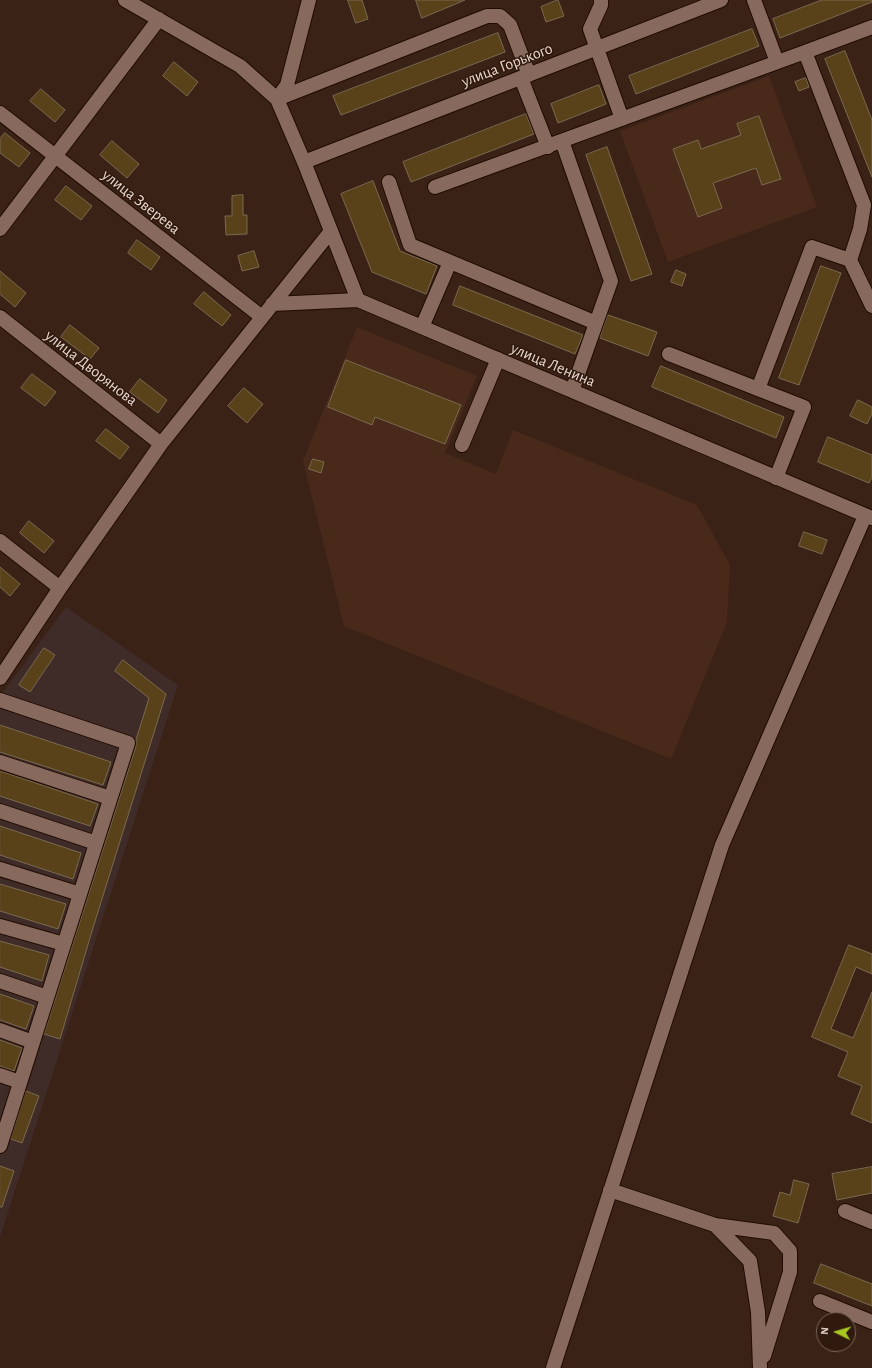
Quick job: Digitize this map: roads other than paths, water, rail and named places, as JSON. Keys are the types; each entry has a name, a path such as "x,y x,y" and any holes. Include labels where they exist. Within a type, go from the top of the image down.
{"street":[{"path":"125,0 240,66 277,100 332,231 358,300 272,304"},
{"path":"277,100 287,85 309,0"},
{"path":"601,0 601,5 590,29 622,119"},
{"name":"улица Горького","path":"304,162 722,0"},
{"path":"754,0 777,62"},
{"path":"277,100 487,16 500,16 510,25 548,147"},
{"path":"0,228 56,158 159,20"},
{"path":"435,187 548,147 872,27"},
{"path":"805,52 864,205 860,229 850,260 872,306"},
{"name":"улица Зверева","path":"0,112 56,158 262,317"},
{"path":"562,141 611,281 572,391"},
{"path":"389,182 410,245 596,323"},
{"path":"0,678 60,588 161,444 332,231"},
{"path":"758,389 812,247 850,260"},
{"path":"422,327 450,262"},
{"name":"улица Ленина","path":"358,300 869,517"},
{"name":"улица Дворянова","path":"0,318 161,444"},
{"path":"668,354 804,407 776,478"},
{"path":"462,446 498,360"},
{"path":"553,1368 722,845 869,517"},
{"path":"0,541 60,588"},
{"path":"0,700 128,743 0,1146"},
{"path":"0,762 110,798"},
{"path":"0,810 96,843"},
{"path":"0,869 80,894"},
{"path":"0,926 64,944"},
{"path":"0,981 47,997"},
{"path":"0,1030 33,1042"},
{"path":"0,1075 20,1082"},
{"path":"610,1190 715,1225 774,1233 790,1250 790,1272 763,1367"},
{"path":"845,1211 872,1222"},
{"path":"715,1225 750,1261 758,1312 763,1367"},
{"path":"820,1301 872,1322"}]}
